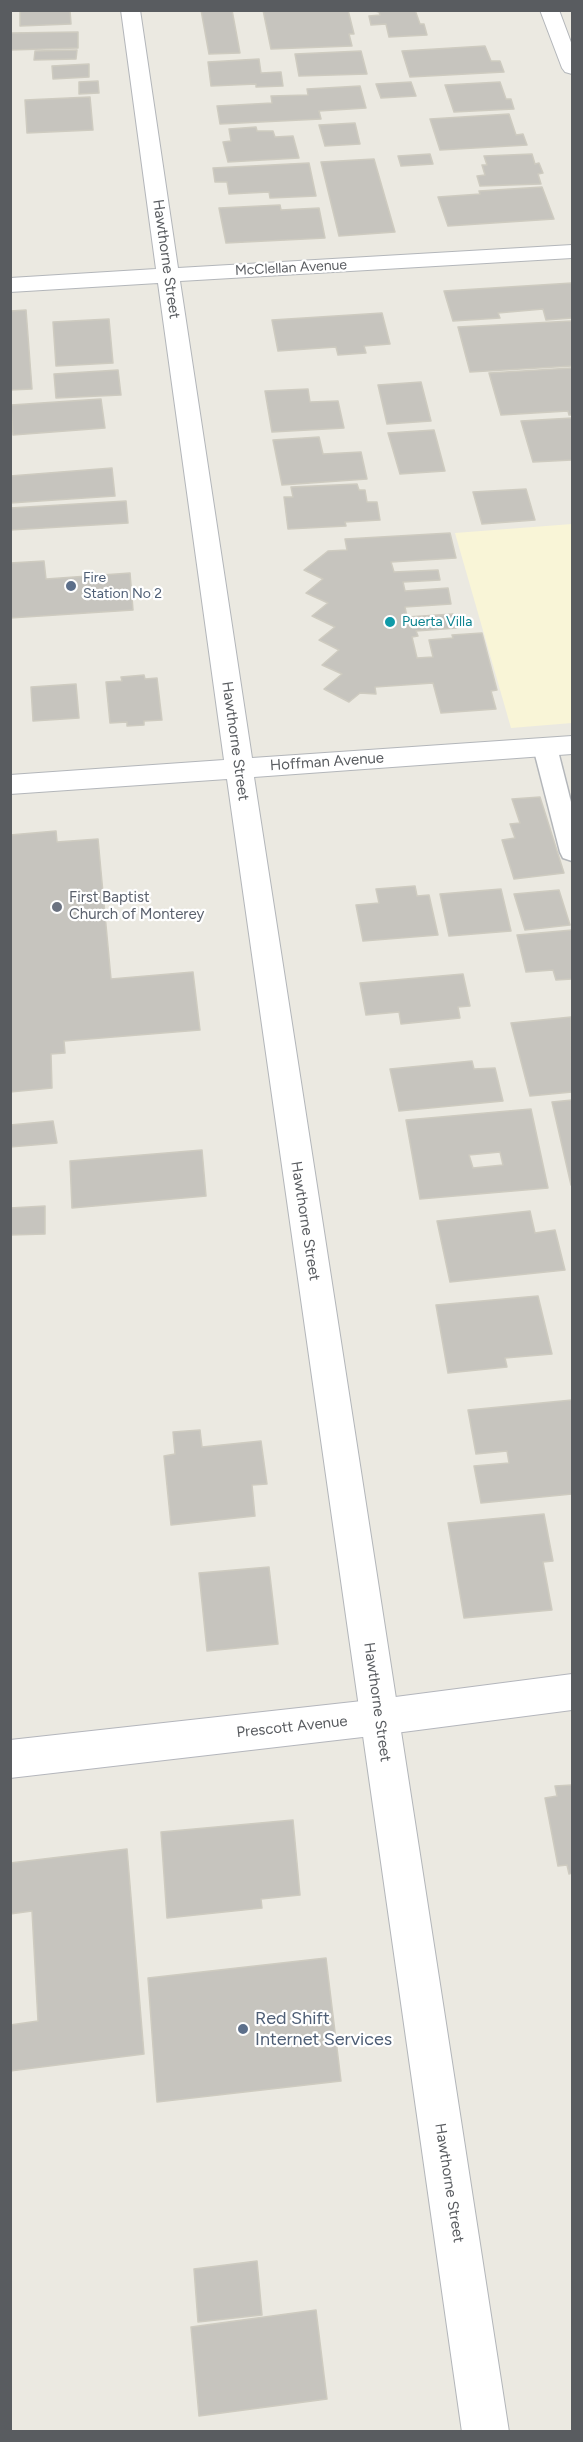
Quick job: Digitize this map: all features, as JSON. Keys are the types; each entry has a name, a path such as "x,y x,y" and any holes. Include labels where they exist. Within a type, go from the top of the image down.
{"street":[{"name":"Hawthorne Street","path":"130,10 239,768 486,2432"},
{"path":"549,10 573,68"},
{"name":"McClellan Avenue","path":"10,285 573,251"},
{"name":"Hoffman Avenue","path":"10,785 573,745"},
{"name":"Prescott Avenue","path":"10,1759 380,1718 573,1692"}],"lane":[{"path":"545,747 573,852"}],"shaded area":[{"path":"572,524 572,723 511,728 455,533"}],"building":[{"path":"20,10 70,10 71,24 20,26"},
{"path":"201,10 232,10 240,53 209,54"},
{"path":"263,10 348,10 354,34 349,34 352,46 271,49"},
{"path":"371,10 415,10 420,24 424,24 427,35 389,37 386,24 371,25 369,16 380,15 379,12"},
{"path":"78,32 78,48 10,50 10,33"},
{"path":"485,46 491,61 500,61 504,72 410,77 402,51"},
{"path":"77,50 76,59 34,60 35,51"},
{"path":"361,51 367,74 299,76 295,54"},
{"path":"259,59 261,73 281,72 283,86 256,87 256,84 211,86 208,62"},
{"path":"89,64 89,77 53,79 52,66"},
{"path":"98,81 99,93 79,94 79,82"},
{"path":"411,82 416,96 381,98 376,84"},
{"path":"500,82 506,99 511,99 514,109 454,112 445,85"},
{"path":"360,86 366,108 319,111 321,119 220,124 217,106 272,103 271,96 308,95 307,89"},
{"path":"90,97 93,130 27,133 25,100"},
{"path":"509,114 516,135 523,134 527,145 440,150 430,119"},
{"path":"355,123 360,144 325,146 319,125"},
{"path":"256,127 257,131 273,131 275,137 293,136 299,158 228,162 223,142 231,141 229,129"},
{"path":"430,154 433,164 401,166 398,156"},
{"path":"532,154 535,164 539,163 543,173 538,174 541,184 480,186 477,176 485,175 482,165 487,165 484,156"},
{"path":"374,159 395,232 339,236 321,162"},
{"path":"309,163 316,196 270,198 269,192 229,194 227,182 215,182 213,168"},
{"path":"542,187 554,219 448,226 438,197 480,194 479,191"},
{"path":"280,205 281,210 319,208 325,238 226,243 219,208"},
{"path":"572,283 572,318 546,320 543,309 498,313 500,318 453,321 444,291"},
{"path":"26,310 32,389 10,390 10,311"},
{"path":"382,313 390,344 364,346 366,353 338,355 336,347 278,351 272,320"},
{"path":"109,319 113,363 56,366 53,322"},
{"path":"572,321 572,366 470,372 458,327"},
{"path":"572,368 572,415 569,415 568,411 501,415 489,373"},
{"path":"118,370 121,395 56,398 54,374"},
{"path":"421,382 431,421 387,424 378,385"},
{"path":"308,389 310,402 338,401 344,428 272,432 265,391"},
{"path":"101,399 105,428 13,435 11,405"},
{"path":"572,418 572,460 533,462 521,421"},
{"path":"434,430 445,471 400,474 388,433"},
{"path":"319,437 323,454 361,452 367,479 282,485 273,440"},
{"path":"112,468 115,496 10,503 10,476"},
{"path":"357,484 359,490 365,490 367,502 377,502 380,520 345,522 346,526 288,529 284,497 293,497 291,487"},
{"path":"526,489 535,520 482,524 473,492"},
{"path":"126,501 128,523 10,530 10,508"},
{"name":"Puerta Villa","path":"450,533 456,558 391,562 394,572 438,570 440,580 403,582 405,591 448,588 451,604 405,607 407,617 453,614 457,628 416,631 418,636 412,637 417,658 433,657 429,640 453,638 452,635 482,633 497,690 491,691 496,709 441,713 433,683 375,687 376,694 360,693 349,702 324,689 342,674 322,665 339,650 319,640 335,627 312,616 328,603 306,593 323,579 304,570 328,551 347,550 345,539"},
{"name":"Fire Station No 2","path":"44,561 46,579 130,573 133,610 10,618 10,563"},
{"path":"144,675 145,679 157,678 162,720 144,721 144,725 127,726 127,722 110,723 106,682 122,681 121,677"},
{"path":"76,684 79,718 33,721 31,687"},
{"path":"540,797 564,873 514,879 502,840 515,838 510,824 520,823 512,799"},
{"name":"First Baptist Church of Monterey","path":"56,831 57,842 98,839 111,979 193,972 200,1030 64,1041 65,1053 51,1054 52,1088 10,1092 10,835"},
{"path":"415,886 417,896 429,895 438,935 363,941 356,905 379,903 376,889"},
{"path":"501,889 511,931 449,936 440,894"},
{"path":"559,890 570,925 525,930 514,894"},
{"path":"572,930 572,979 556,980 553,970 526,972 517,935"},
{"path":"463,974 470,1006 458,1007 460,1018 401,1024 399,1012 366,1015 360,983"},
{"path":"571,1017 572,1092 530,1096 511,1023"},
{"path":"472,1061 474,1069 495,1068 503,1101 399,1111 390,1069"},
{"path":"572,1100 572,1185 571,1185 552,1102"},
{"path":"531,1109 548,1188 420,1199 406,1120","holes":["500,1152 503,1165 473,1168 469,1155"]},
{"path":"53,1121 57,1143 10,1147 10,1125"},
{"path":"202,1150 206,1196 72,1208 70,1161"},
{"path":"45,1206 45,1234 10,1235 10,1208"},
{"path":"530,1211 535,1233 555,1230 565,1270 450,1282 437,1221"},
{"path":"538,1296 552,1354 505,1358 507,1367 448,1373 436,1305"},
{"path":"572,1400 572,1494 481,1503 474,1466 509,1463 507,1451 476,1454 468,1410"},
{"path":"200,1430 202,1447 261,1441 267,1484 252,1485 255,1516 171,1525 164,1456 175,1454 173,1432"},
{"path":"544,1514 553,1561 543,1562 552,1610 464,1618 448,1523"},
{"path":"269,1567 278,1644 207,1651 199,1573"},
{"path":"572,1785 572,1873 569,1874 567,1865 558,1866 545,1798 557,1796 555,1786"},
{"path":"293,1820 300,1895 261,1899 262,1908 167,1918 161,1832"},
{"path":"127,1849 144,2054 10,2071 10,2025 38,2021 32,1911 10,1914 10,1863"},
{"name":"Red Shift Internet Services","path":"326,1958 341,2081 157,2102 148,1978"},
{"path":"257,2261 262,2315 198,2322 194,2269"},
{"path":"316,2310 327,2399 199,2416 191,2327"}],"place":[{"name":"Fire Station No 2","path":"71,586"},
{"name":"Puerta Villa","path":"390,622"},
{"name":"First Baptist Church of Monterey","path":"57,907"},
{"name":"Red Shift Internet Services","path":"243,2029"}]}
